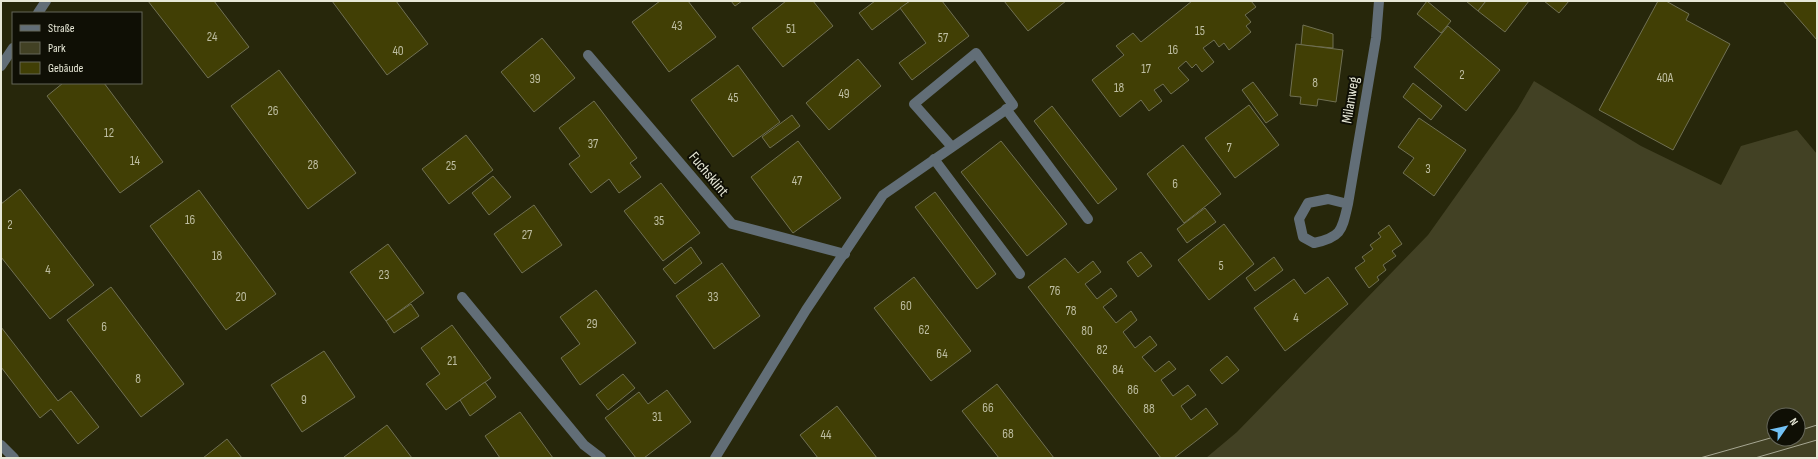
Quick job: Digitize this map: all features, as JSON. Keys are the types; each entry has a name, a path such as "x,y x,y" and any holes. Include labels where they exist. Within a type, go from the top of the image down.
{"street":[{"path":"39,12 46,1"},
{"name":"Milanweg","path":"1348,204 1328,199 1308,203 1299,219 1303,237 1314,243 1331,239 1342,228 1348,204 1376,38 1379,1"},
{"path":"1,66 12,50"},
{"path":"714,458 806,310 845,254 883,195 1013,105 976,53 914,104 952,146"},
{"name":"Fuchsklint","path":"588,55 732,224 845,254"},
{"path":"1006,109 1088,219"},
{"path":"934,159 1020,274"},
{"path":"462,297 584,445 601,458"},
{"path":"1,445 14,458"}],"green space":[{"path":"1534,81 1641,146 1721,185 1741,146 1797,130 1817,154 1817,458 1206,458 1237,432 1428,235 1517,110"}],"building":[{"path":"148,1 214,1 249,47 208,78"},
{"path":"332,1 396,1 428,44 387,75"},
{"path":"660,1 688,1 716,37 669,72 632,22"},
{"path":"731,1 742,1 735,6"},
{"path":"786,1 813,1 833,26 783,67 752,28"},
{"path":"875,1 910,1 872,30 859,13"},
{"path":"910,1 942,1 969,36 912,80 899,63 926,43 900,8"},
{"path":"1004,1 1066,1 1028,31"},
{"path":"1192,1 1251,1 1256,7 1245,15 1251,22 1246,26 1251,32 1229,50 1224,43 1219,47 1214,40 1203,48 1214,62 1202,72 1196,64 1192,68 1186,61 1178,68 1189,80 1171,94 1163,84 1154,90 1162,101 1149,111 1141,100 1120,117 1092,80 1124,55 1116,46 1133,33 1141,42"},
{"path":"1427,1 1451,21 1441,33 1417,14"},
{"path":"1466,1 1486,1 1478,11"},
{"path":"1486,1 1529,1 1505,32 1478,11"},
{"path":"1544,1 1569,1 1559,13"},
{"path":"1658,1 1666,1 1689,14 1686,20 1730,44 1673,150 1599,110"},
{"path":"1783,1 1817,1 1817,40"},
{"path":"1303,25 1333,34 1333,48 1301,45"},
{"path":"1448,26 1500,70 1466,111 1414,67"},
{"path":"542,38 575,78 534,112 501,72"},
{"path":"1296,44 1343,50 1336,102 1318,99 1317,106 1300,104 1301,97 1290,96"},
{"path":"858,59 881,86 829,130 806,103"},
{"path":"738,65 780,122 733,157 691,100"},
{"path":"279,70 356,173 308,209 231,106"},
{"path":"1253,82 1278,115 1266,123 1242,90"},
{"path":"1413,83 1442,106 1431,120 1403,97"},
{"path":"62,84 105,84 163,162 120,193 47,96"},
{"path":"594,101 637,158 630,163 641,177 619,193 609,179 591,193 569,164 580,156 559,128"},
{"path":"1249,105 1279,145 1235,178 1205,138"},
{"path":"1052,106 1117,189 1098,204 1034,121"},
{"path":"792,115 800,126 770,148 762,137"},
{"path":"1419,118 1466,150 1434,196 1403,173 1414,158 1398,147"},
{"path":"466,135 493,170 449,204 422,169"},
{"path":"798,141 841,198 793,233 751,177"},
{"path":"1001,141 1067,224 1027,256 961,172"},
{"path":"1183,145 1221,194 1184,223 1147,174"},
{"path":"493,176 511,197 489,215 472,193"},
{"path":"661,183 700,233 663,261 624,211"},
{"path":"20,189 94,285 50,319 1,257 1,204"},
{"path":"199,190 276,294 226,330 150,226"},
{"path":"935,192 996,274 977,289 915,207"},
{"path":"534,205 562,245 522,273 494,234"},
{"path":"1205,208 1216,222 1187,243 1177,229"},
{"path":"1224,224 1254,264 1209,300 1178,260"},
{"path":"1389,225 1402,244 1392,251 1396,256 1383,265 1386,270 1377,277 1379,280 1369,288 1355,268 1365,261 1362,257 1373,249 1370,245 1381,237 1378,233"},
{"path":"388,244 424,293 386,321 350,272"},
{"path":"691,247 702,263 675,284 663,269"},
{"path":"1141,252 1152,266 1138,277 1127,262"},
{"path":"1274,257 1283,270 1255,291 1246,278"},
{"path":"1065,258 1078,273 1093,261 1101,272 1085,284 1097,299 1111,288 1117,296 1103,307 1116,323 1131,311 1137,320 1123,332 1135,348 1150,336 1157,345 1142,357 1155,372 1169,361 1176,369 1161,380 1173,396 1188,385 1196,395 1181,406 1191,420 1206,408 1218,424 1174,458 1161,458 1028,287"},
{"path":"722,263 760,316 714,349 676,296"},
{"path":"914,277 971,351 931,381 874,308"},
{"path":"1328,277 1348,304 1285,351 1254,308 1294,279 1305,294"},
{"path":"111,287 184,384 141,417 67,320"},
{"path":"596,290 636,343 580,385 561,358 580,344 560,317"},
{"path":"411,304 419,316 394,333 386,321"},
{"path":"452,325 491,378 446,410 426,384 440,374 421,348"},
{"path":"1,327 58,401 71,391 99,427 78,444 51,409 40,418 1,367"},
{"path":"324,351 355,397 302,432 271,385"},
{"path":"1227,356 1239,370 1222,384 1210,370"},
{"path":"623,374 635,388 608,410 596,395"},
{"path":"485,382 496,397 470,416 460,400"},
{"path":"997,384 1054,458 999,458 962,411"},
{"path":"667,390 691,422 644,458 636,458 605,418 639,392 648,404"},
{"path":"837,406 877,458 818,458 800,435"},
{"path":"520,412 553,458 500,458 485,436"},
{"path":"387,425 412,458 344,457"},
{"path":"227,439 242,458 203,458"}],"tram line":[{"path":"1806,428 1817,425"},
{"path":"1700,458 1766,439"},
{"path":"1755,458 1817,440"}]}
